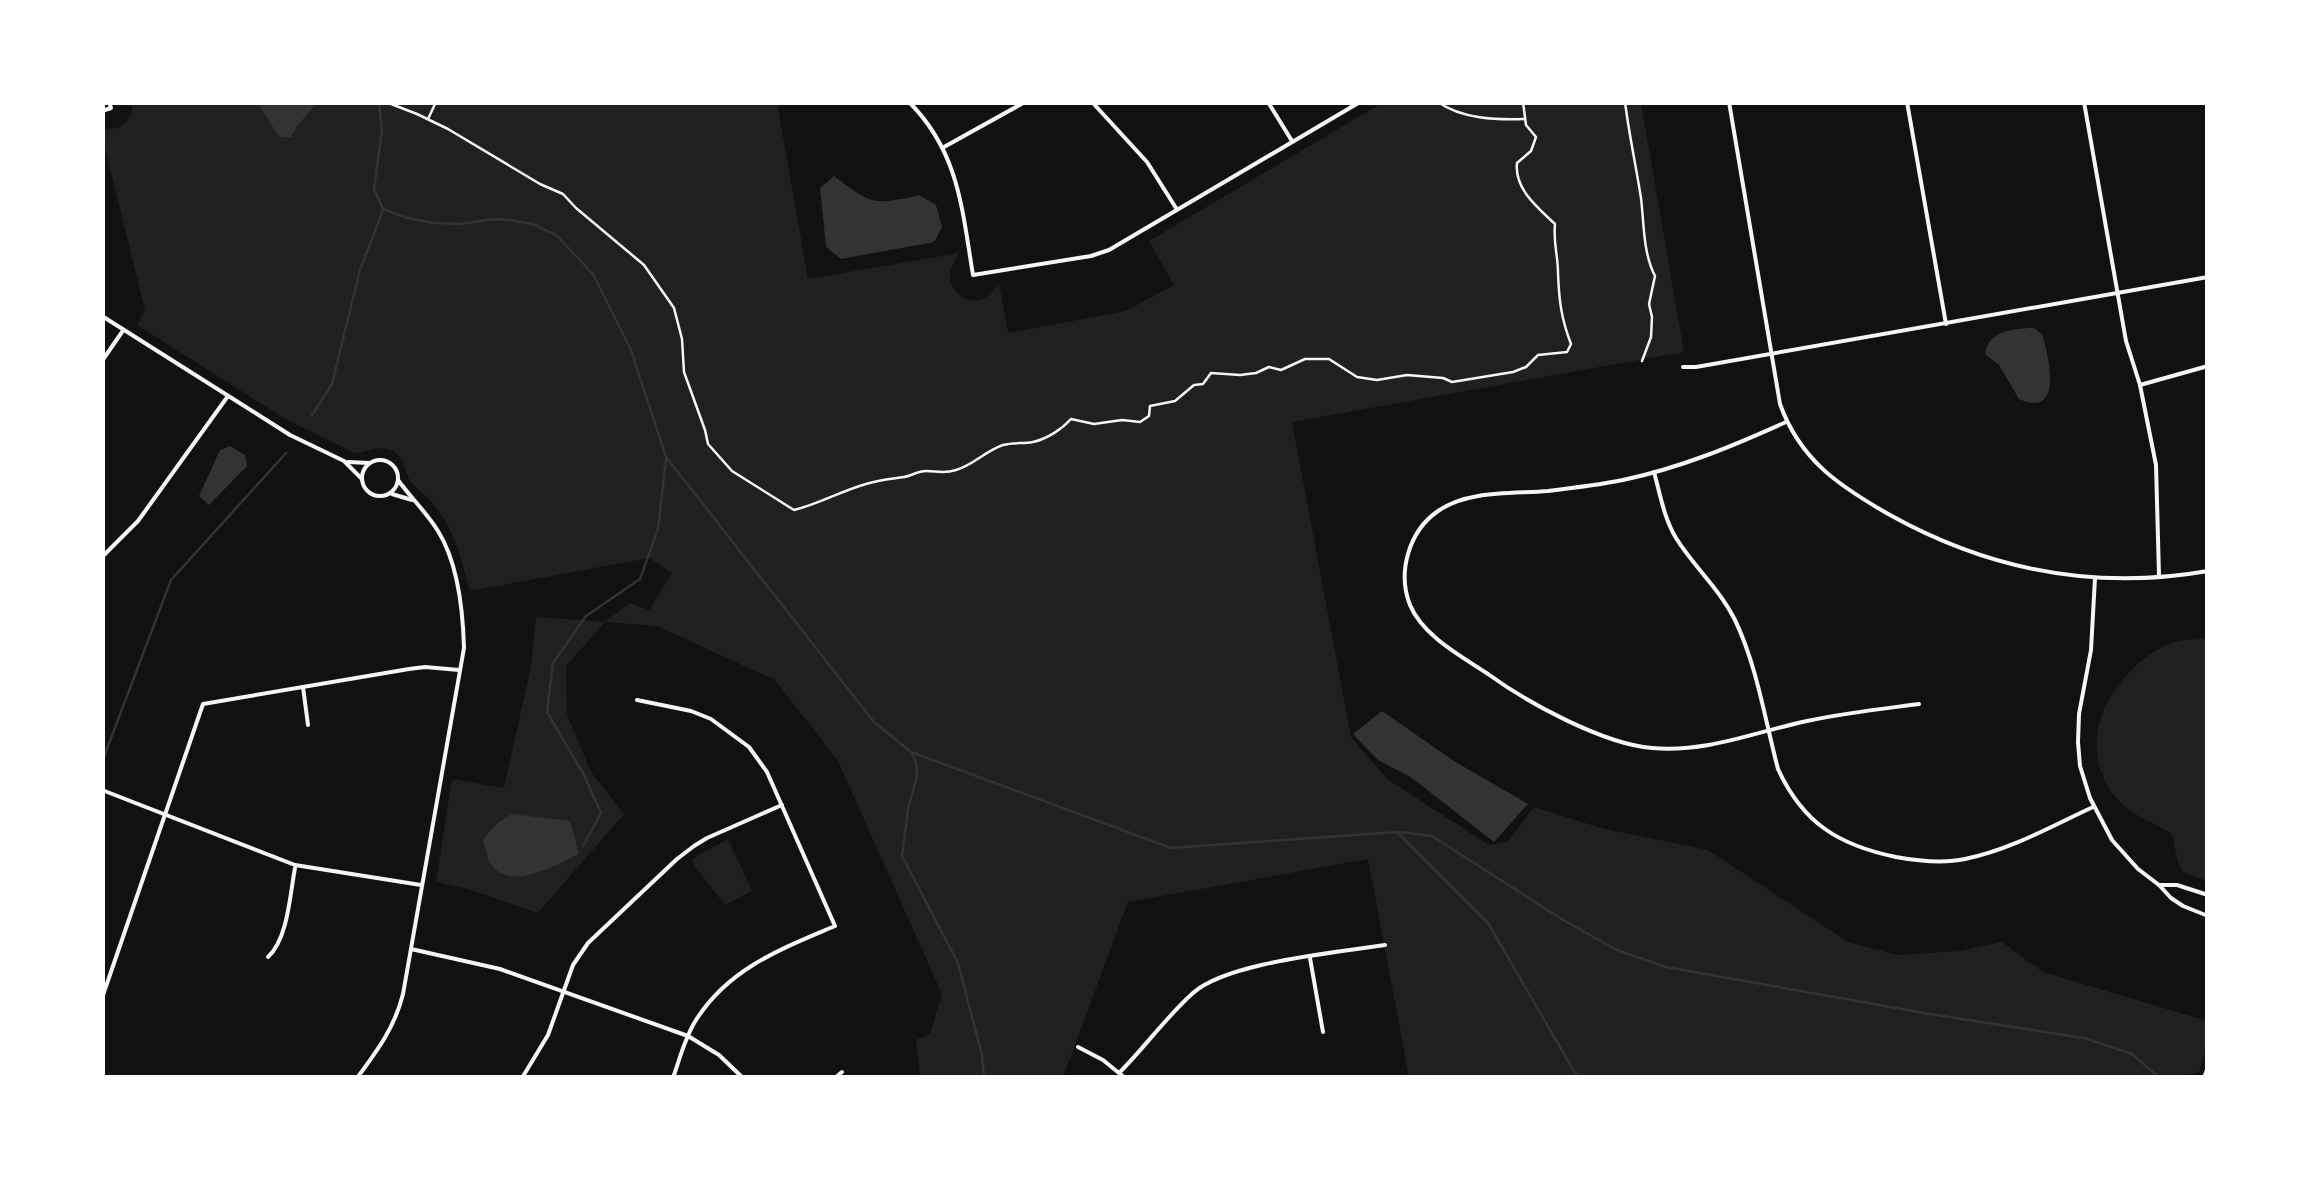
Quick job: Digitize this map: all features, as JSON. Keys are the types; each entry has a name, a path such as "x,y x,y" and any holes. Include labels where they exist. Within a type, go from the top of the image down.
{"main road":[{"path":"2204,1078 2208,1070"}],"street":[{"path":"909,102 944,147 959,190 973,275 1100,254 1360,102"},
{"path":"944,147 1025,102"},
{"path":"1092,102 1147,162 1177,210"},
{"path":"1268,102 1292,142"},
{"path":"1729,102 1780,404 1795,440 1808,456 1839,483 1927,536 2009,564 2095,578 2208,571"},
{"path":"1907,102 1946,324"},
{"path":"2084,102 2126,342 2140,385 2156,465 2159,577"},
{"path":"102,111 110,105"},
{"path":"1683,367 2208,277"},
{"path":"102,316 290,435 344,461 371,494 396,494 416,502"},
{"path":"102,360 124,330"},
{"path":"2140,385 2208,366"},
{"path":"102,558 138,521 228,396"},
{"path":"1786,422 1719,452 1654,472 1595,485 1476,496 1453,502 1436,512 1409,546 1404,580 1409,602 1417,618 1438,640 1502,685 1622,743 1678,749 1711,746 1850,712 1919,704"},
{"path":"344,461 380,460 392,464 398,480 388,494"},
{"path":"362,479 369,463"},
{"path":"1654,472 1677,539 1711,581 1736,622 1750,658 1778,769 1794,800 1826,831 1844,842 1875,852 1917,861 1961,860 2000,850 2094,807"},
{"path":"357,1078 386,1037 403,994 464,636 451,563 438,530 398,480"},
{"path":"2095,578 2091,650 2079,714 2080,766 2094,807 2120,850 2171,898 2208,916"},
{"path":"102,998 203,704 408,669 460,670"},
{"path":"303,688 308,725"},
{"path":"637,700 691,711 712,720 750,748 767,772 835,926 761,958 714,995 695,1020 673,1078"},
{"path":"102,790 295,866 420,884"},
{"path":"522,1078 548,1034 580,952 677,859 707,838 782,804"},
{"path":"268,957 280,943 295,866"},
{"path":"2160,884 2177,885 2208,896"},
{"path":"1120,1072 1206,983 1241,970 1385,945"},
{"path":"411,949 472,962 688,1036 719,1055 743,1078"},
{"path":"1310,957 1323,1032"},
{"path":"1078,1047 1125,1078"},
{"path":"835,1078 842,1072"}],"path":[{"path":"386,102 428,119 563,194 644,265 674,308 682,339 684,372 708,444 732,471 794,510 880,480 923,470 942,474 960,469 1002,446 1050,435 1071,419 1094,424 1140,422 1149,416 1150,406 1174,401 1194,384 1202,384 1211,373 1240,375 1270,368 1282,370 1305,358 1329,359 1357,377 1377,380 1407,375 1452,382 1514,372 1538,356 1568,352 1572,344 1558,296 1556,224 1525,193 1517,178 1519,160 1531,151 1536,137 1528,128 1523,102"},
{"path":"428,119 436,102"},
{"path":"1438,102 1473,117 1526,119"},
{"path":"1625,102 1642,204 1642,228 1656,276 1648,304 1651,338 1642,361"}],"shaded area":[{"path":"132,102 781,103 778,108 808,279 959,253 950,273 956,291 964,298 980,300 999,283 1008,333 1126,311 1174,285 1149,241 1382,103 1641,103 1684,352 1292,422 1351,737 1387,779 1489,845 1508,841 1534,807 1601,828 1708,850 1848,942 1897,955 1959,951 2002,942 2043,972 2207,1021 2207,1047 2199,1072 2174,1078 1409,1077 1368,859 1128,902 1063,1077 920,1077 916,1040 930,1034 942,994 838,761 775,680 657,626 605,622 630,603 649,610 672,573 649,558 470,591 447,525 432,502 409,479 397,454 383,448 355,453 289,421 137,325 145,310 102,128 125,124"},
{"path":"258,103 317,103 291,137 279,137"},
{"path":"834,176 873,200 892,201 919,195 936,205 942,227 934,242 841,259 826,247 820,188"},
{"path":"2034,328 2042,334 2050,383 2043,401 2033,403 2019,399 1999,365 1985,354 1995,337 2007,331"},
{"path":"230,446 245,455 247,466 209,505 199,496 220,450"},
{"path":"536,617 605,622 566,666 567,715 591,772 624,814 538,913 436,882 452,779 504,788 531,666"},
{"path":"2208,639 2207,881 2183,872 2172,834 2119,801 2105,780 2098,759 2097,737 2112,695 2142,660 2173,642"},
{"path":"1382,711 1454,761 1528,804 1494,842 1412,778 1378,760 1353,734"},
{"path":"512,814 570,821 579,854 533,874 509,876 498,872 489,860 483,839"},
{"path":"728,839 752,891 725,905 691,861"}],"waterway":[{"path":"379,102 382,130 374,189 383,209 434,223 510,220 532,224 556,235 593,274 631,350 666,457 874,722 911,752 1171,848 1397,832 1488,923 1578,1078"},
{"path":"312,415 332,384 360,270 383,210"},
{"path":"102,762 171,580 286,453"},
{"path":"583,846 601,813 547,712 553,663 586,616 640,579 658,529 666,459"},
{"path":"912,754 917,776 902,856 958,963 982,1055 984,1078"},
{"path":"1400,832 1432,836 1563,920 1617,950 1666,967 2084,1038 2132,1054 2160,1078"}]}
